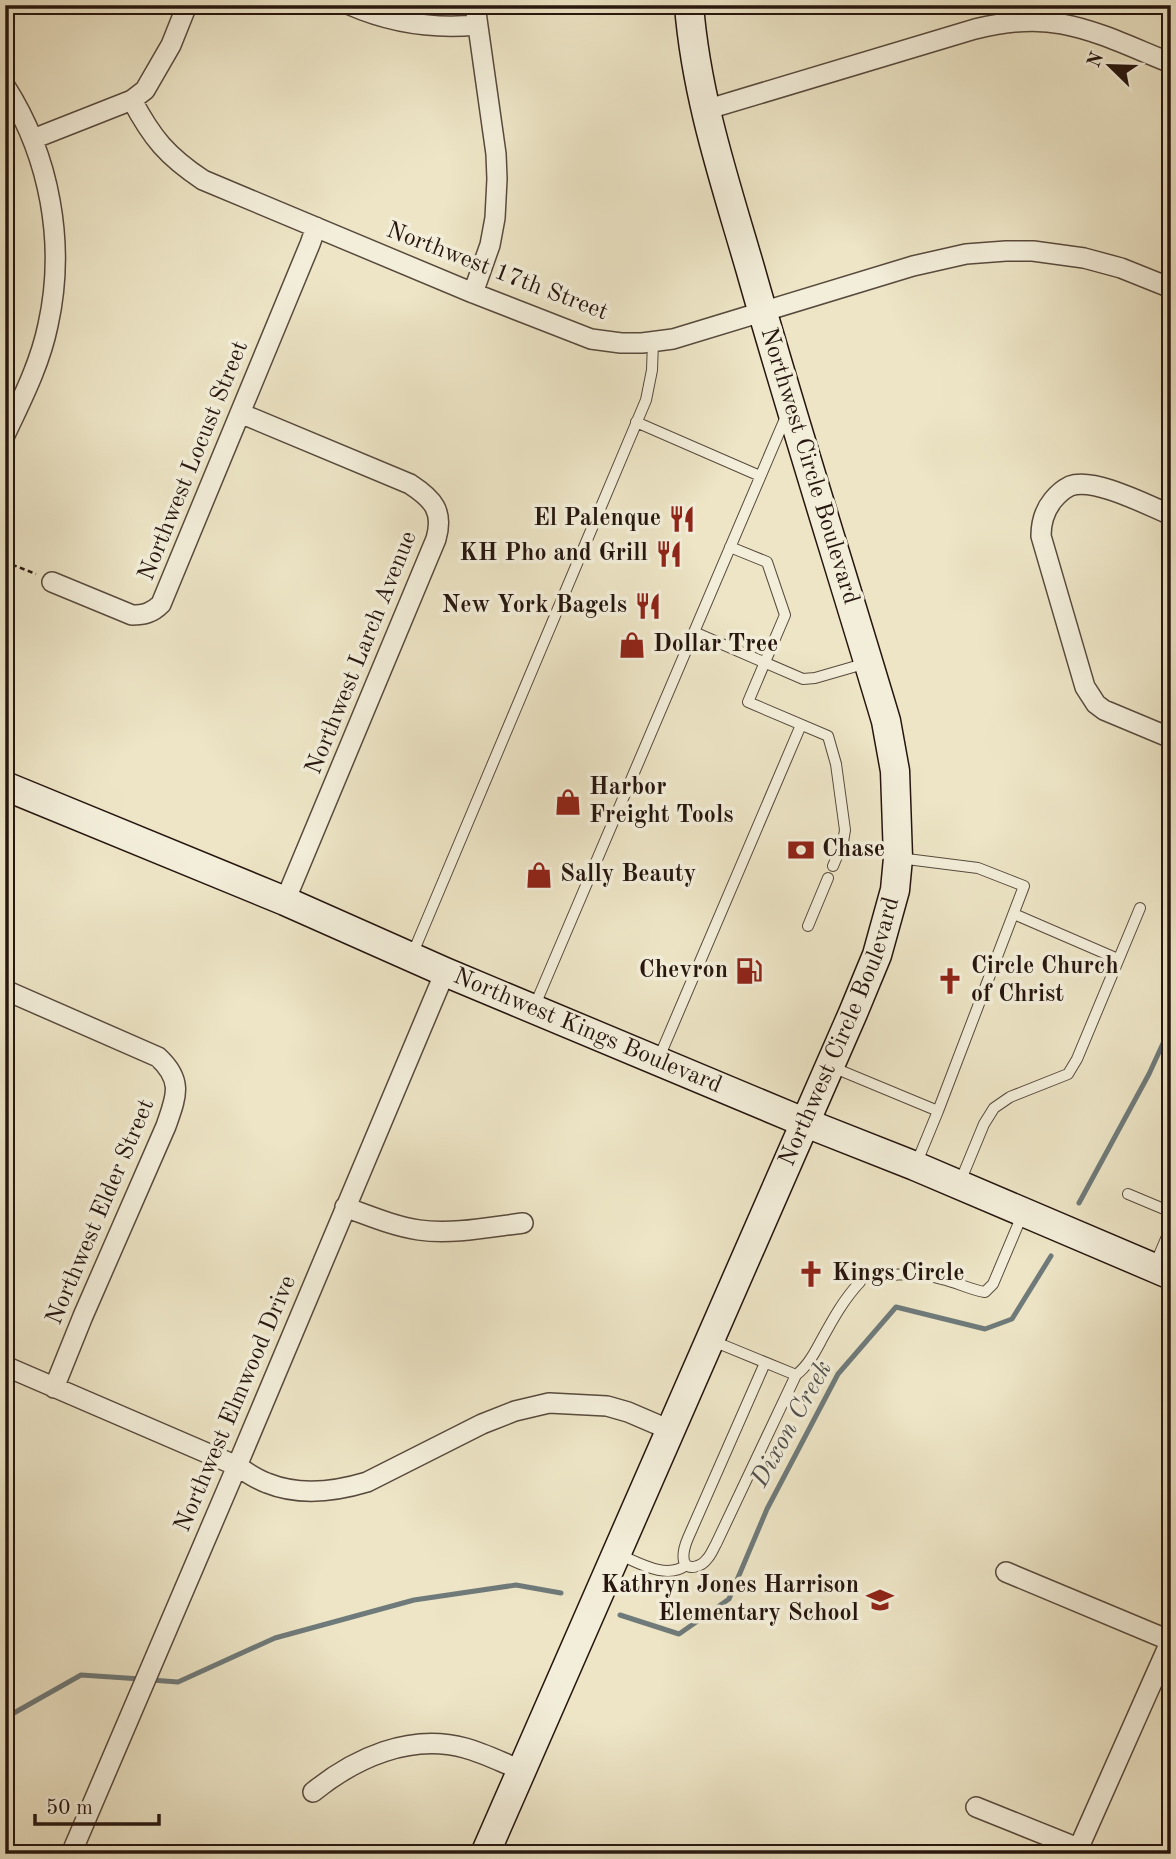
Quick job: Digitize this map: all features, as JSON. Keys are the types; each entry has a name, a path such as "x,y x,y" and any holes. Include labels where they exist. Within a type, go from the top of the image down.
{"main road":[{"name":"Northwest Circle Boulevard","path":"485,1854 806,1123 877,955 895,890 898,858 895,771 886,721 790,406 705,110 691,33 689,5"},
{"name":"Northwest Kings Boulevard","path":"5,786 285,901 445,972 1162,1271"}],"street":[{"path":"33,139 132,100 145,90 171,45 187,5"},
{"path":"351,5 373,15 408,24 444,27 476,15 498,179 490,245 473,293"},
{"path":"705,110 975,29 1019,21 1061,23 1092,31 1171,63"},
{"path":"5,86 33,139 50,200 55,250 54,287 41,352 5,435"},
{"name":"Northwest 17th Street","path":"132,100 154,138 180,164 203,180 473,293 591,339 621,344 673,339 913,266 966,254 1033,251 1084,258 1121,268 1171,288"},
{"name":"Northwest Locust Street","path":"46,579 132,615 144,615 161,604 316,227"},
{"name":"Northwest Larch Avenue","path":"240,413 411,484 426,494 435,506 439,520 436,540 285,901"},
{"path":"1171,515 1097,485 1079,485 1070,486 1056,496 1049,504 1041,525 1041,536 1089,696 1104,710 1171,738"},
{"name":"Northwest Elmwood Drive","path":"71,1854 445,972"},
{"name":"Northwest Elder Street","path":"7,995 158,1057 169,1067 177,1089 166,1126 54,1388"},
{"path":"345,1207 389,1223 442,1232 523,1223"},
{"path":"5,1366 285,1489 327,1491 349,1488 397,1468 482,1424 515,1411 549,1403 607,1406 670,1430"},
{"path":"976,1807 1077,1851 1171,1641 1006,1572"},
{"path":"313,1792 352,1765 369,1757 399,1747 421,1744 466,1748 521,1770"}],"lane":[{"path":"411,957 646,400 653,342"},
{"path":"533,1009 790,406"},
{"path":"636,422 760,476"},
{"path":"730,547 767,562 785,615 748,702 828,736 832,746 845,830 833,866"},
{"path":"694,632 803,679 869,663"},
{"path":"658,1061 801,725"},
{"path":"898,858 978,868 1024,886 915,1166"},
{"path":"808,926 828,878"},
{"path":"959,1185 993,1108 1010,1097 1068,1074 1077,1059 1140,908"},
{"path":"1014,914 1118,959"},
{"path":"830,1066 938,1111"},
{"path":"1128,1194 1171,1212"},
{"path":"871,1278 897,1273 941,1278 985,1292 993,1284 1024,1213"},
{"path":"1162,1271 1171,1227"},
{"path":"617,1553 660,1571 680,1570 686,1565 701,1564 707,1559 796,1375 808,1362 836,1314 860,1282"},
{"path":"710,1340 796,1375"},
{"path":"686,1565 684,1550 688,1538 765,1363"}],"path":[{"path":"5,560 46,579"}],"waterway":[{"name":"Dixon Creek","path":"1079,1203 1149,1074 1171,1026"},
{"name":"Dixon Creek","path":"620,1615 679,1634 729,1599 767,1509 838,1374 896,1307 985,1329 1012,1319 1051,1256"},
{"name":"Dixon Creek","path":"151,1680 178,1682 275,1638 414,1600 516,1585 561,1593"},
{"name":"Dixon Creek","path":"5,1718 81,1675 141,1679"}],"place":[{"name":"El Palenque","path":"682,519"},
{"name":"KH Pho and Grill","path":"669,554"},
{"name":"New York Bagels","path":"648,606"},
{"name":"Dollar Tree","path":"632,645"},
{"name":"Harbor Freight Tools","path":"568,802"},
{"name":"Chase","path":"801,850"},
{"name":"Sally Beauty","path":"539,875"},
{"name":"Chevron","path":"749,971"},
{"name":"Circle Church of Christ","path":"950,981"},
{"name":"Kings Circle","path":"811,1274"},
{"name":"Kathryn Jones Harrison Elementary School","path":"880,1600"}]}
